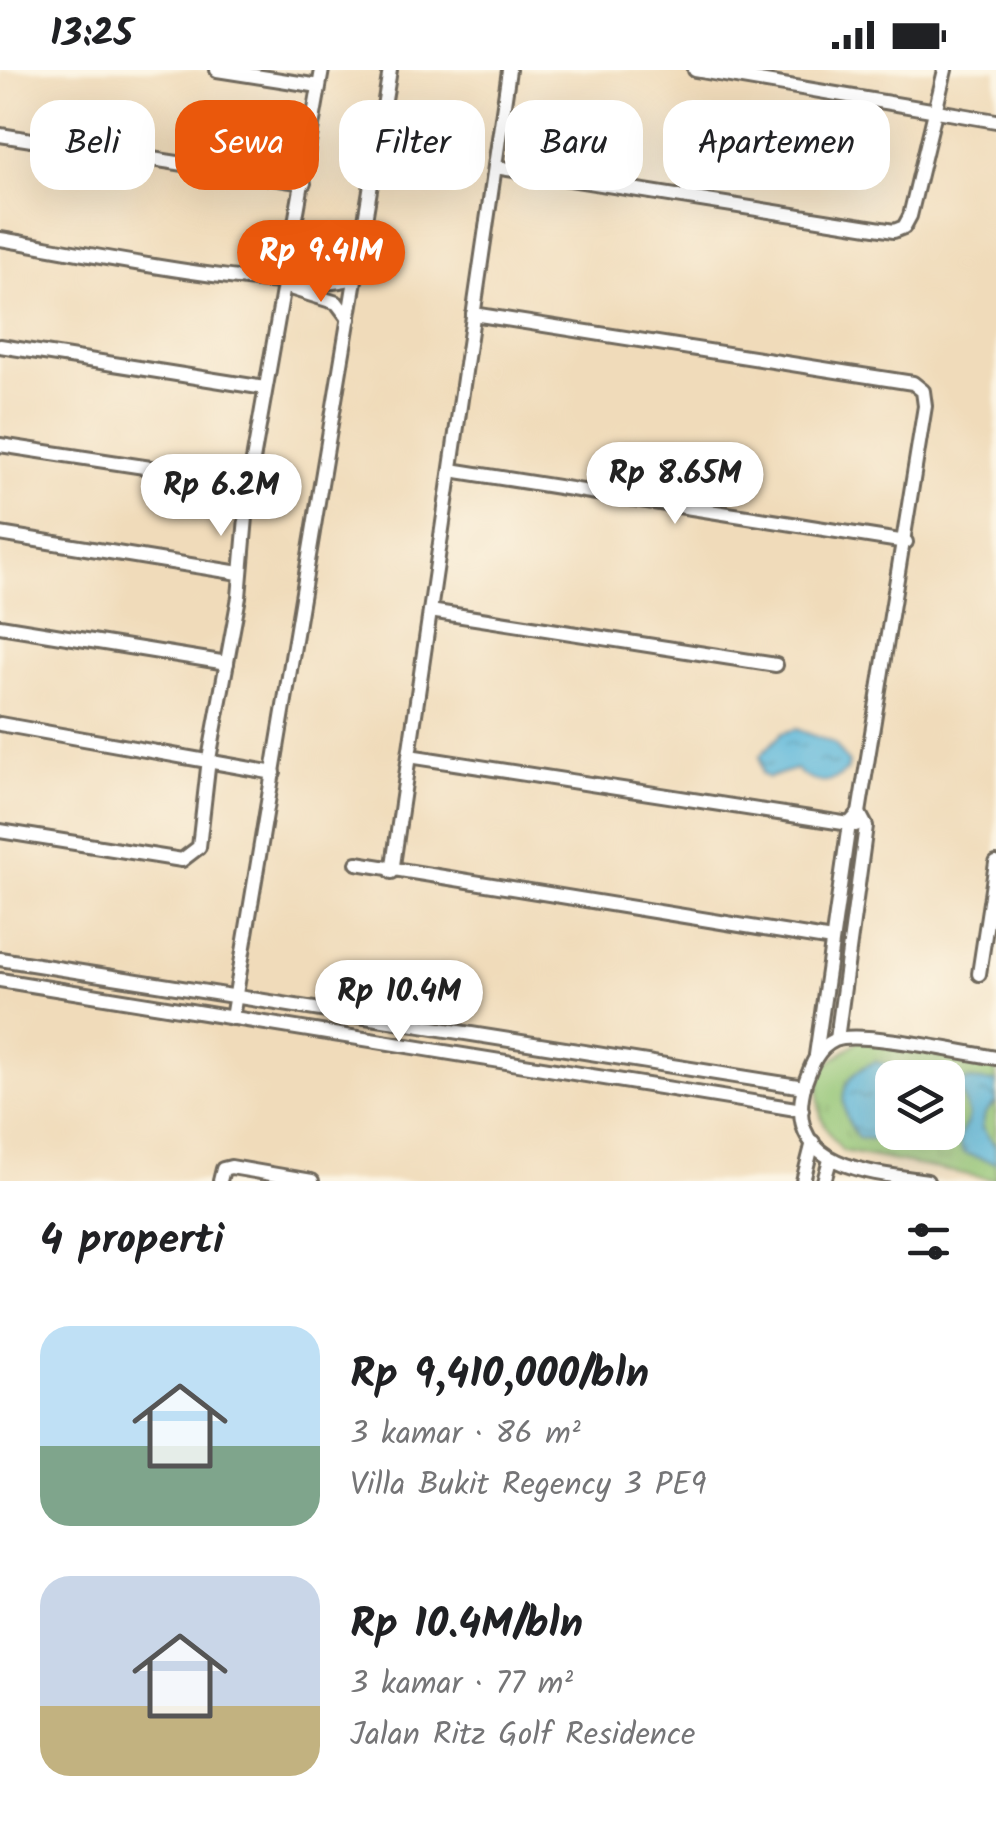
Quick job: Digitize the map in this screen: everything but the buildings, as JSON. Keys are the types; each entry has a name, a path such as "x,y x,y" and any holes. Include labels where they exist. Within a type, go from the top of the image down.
{"street":[{"path":"217,70 320,86"},
{"path":"318,100 322,70"},
{"path":"232,1018 390,70"},
{"path":"392,872 509,70"},
{"path":"695,70 996,121"},
{"path":"495,167 894,231 904,228 910,216 945,70"},
{"path":"0,135 175,163"},
{"path":"0,831 182,860 199,847 280,283 302,190"},
{"path":"0,239 280,283 336,284 357,276"},
{"path":"280,283 337,302 349,319"},
{"path":"473,314 913,384 923,392 926,406 906,542 859,812 849,824 816,1055 804,1087 802,1110 813,1142 841,1167 927,1181"},
{"path":"0,346 265,388"},
{"path":"0,444 250,484"},
{"path":"450,470 906,542"},
{"path":"0,534 239,573"},
{"path":"430,611 776,665"},
{"path":"0,626 227,663"},
{"path":"0,724 274,772"},
{"path":"409,756 866,826"},
{"path":"836,1039 866,826 859,812"},
{"path":"357,863 392,872 832,940"},
{"path":"978,974 996,863"},
{"path":"0,959 804,1087"},
{"path":"0,980 802,1110"},
{"path":"816,1055 836,1039 867,1039 996,1058"},
{"path":"803,1181 813,1142"},
{"path":"824,1181 830,1160"},
{"path":"220,1181 222,1169 230,1167 312,1181"}],"green space":[{"path":"859,1040 996,1060 996,1180 843,1151 823,1122 819,1092 822,1068"}],"water":[{"path":"796,729 834,743 849,763 847,771 821,782 796,769 768,778 762,774 760,756 782,733"},
{"path":"875,1062 875,1139 858,1138 846,1115 847,1084 862,1068"},
{"path":"965,1081 996,1082 996,1102 985,1113 982,1128 996,1147 996,1163 963,1153 969,1116"}]}
